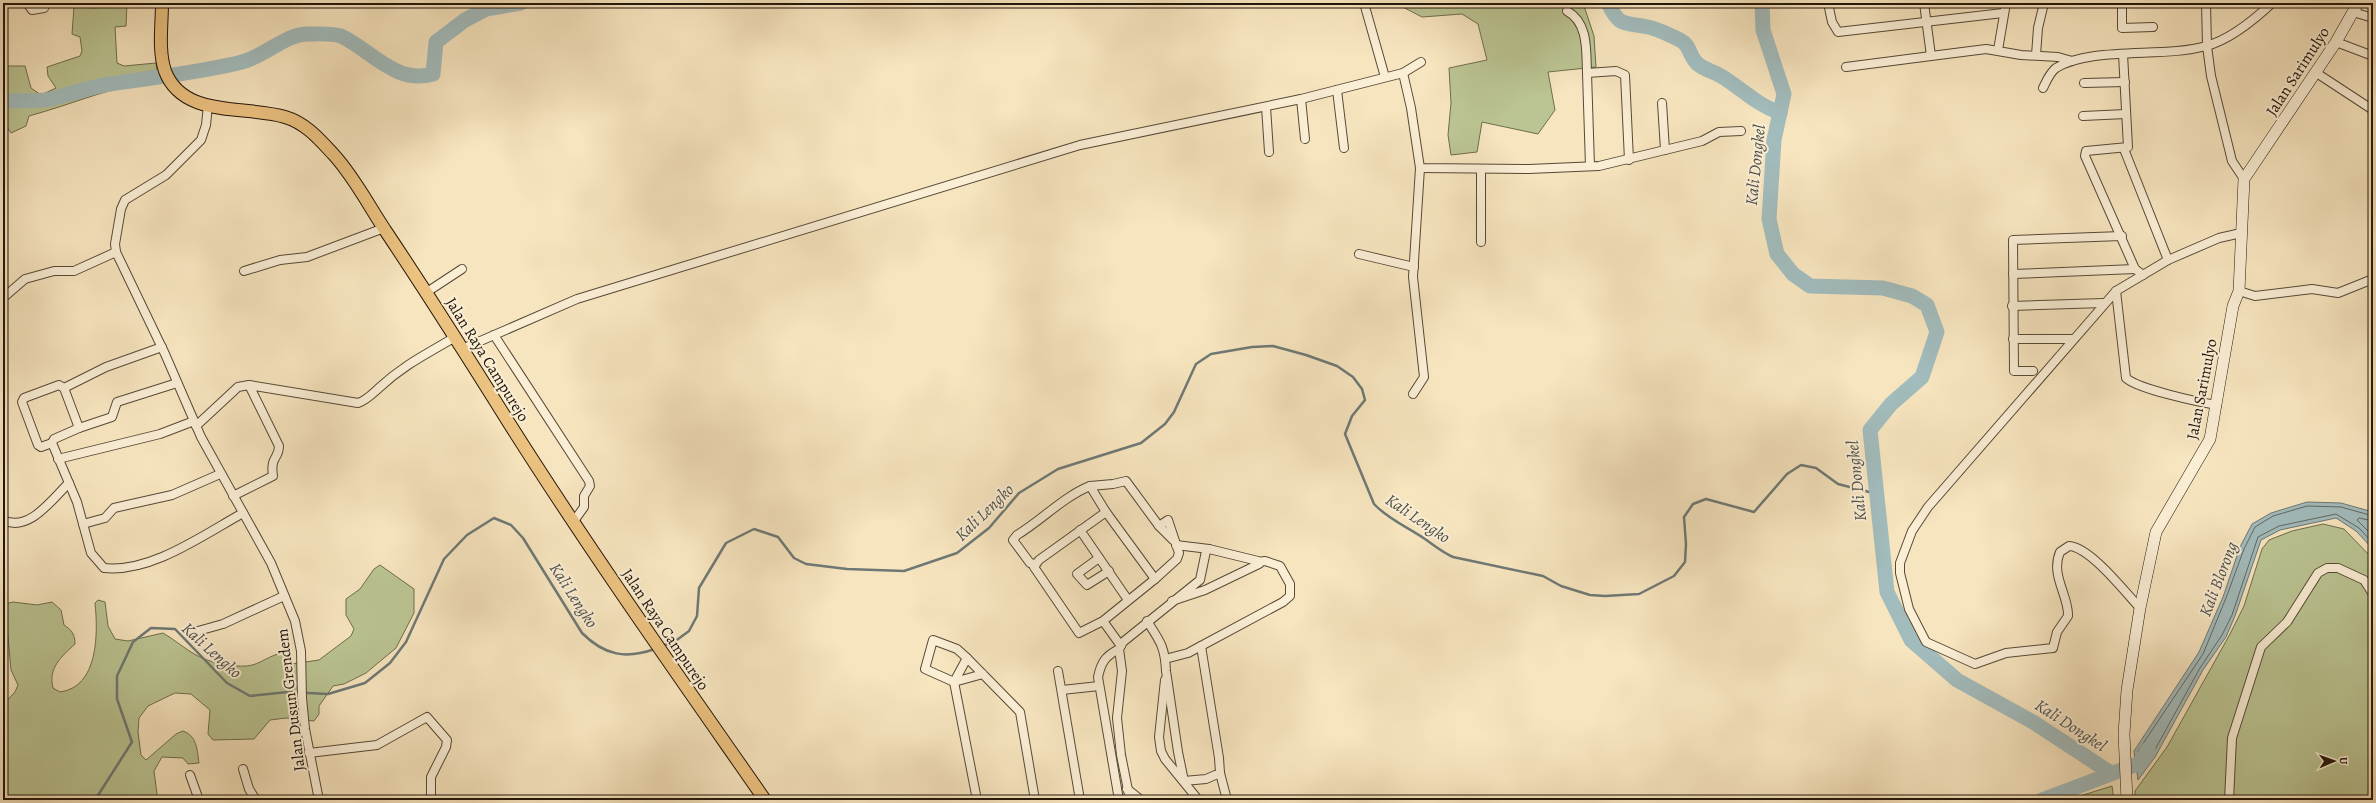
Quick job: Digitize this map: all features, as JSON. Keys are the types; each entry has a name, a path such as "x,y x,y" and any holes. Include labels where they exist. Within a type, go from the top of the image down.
{"main road":[{"name":"Jalan Raya Campurejo","path":"162,3 161,50 165,70 171,82 182,94 196,102 208,105 234,110 259,111 287,117 300,124 337,158 427,292 543,476 666,659 765,800"}],"street":[{"path":"27,3 32,10 44,8"},
{"path":"1364,3 1385,78"},
{"path":"1828,3 1832,22 1838,32 2003,13"},
{"path":"1924,3 1931,56"},
{"path":"1998,50 2003,13 2006,3"},
{"path":"2036,55 2038,28 2044,3"},
{"path":"2122,3 2122,28 2153,27"},
{"path":"2206,3 2207,46 2211,76 2232,161 2244,178"},
{"path":"2043,88 2055,68 2072,61 2123,54 2207,46 2240,29 2257,17 2272,3"},
{"path":"2355,8 2373,18"},
{"name":"Jalan Sarimulyo","path":"2127,800 2124,734 2127,690 2140,608 2156,532 2208,445 2217,405 2233,306 2239,292 2244,178 2336,42 2355,8"},
{"path":"1567,11 1579,22 1584,33 1590,166"},
{"path":"2336,42 2373,56"},
{"path":"1846,67 1986,49 1998,50 2005,54 2058,57 2072,61"},
{"path":"2123,54 2128,147 2124,149 2086,151 2085,156 2122,236 2135,269 2143,275"},
{"path":"462,349 577,299 1080,145 1302,99 1403,73 1421,62"},
{"path":"1587,73 1616,71 1625,75 1629,160"},
{"path":"2315,72 2373,110"},
{"path":"1403,73 1411,108 1420,168 1413,283 1424,377 1413,394"},
{"path":"2084,83 2125,82"},
{"path":"1337,90 1344,148"},
{"path":"1302,99 1305,139"},
{"path":"1662,103 1665,150"},
{"path":"3,298 25,279 54,271 74,271 116,252 115,244 121,209 125,200 166,175 201,140 206,125 208,105"},
{"path":"1266,107 1269,152"},
{"path":"2083,116 2126,114"},
{"path":"1420,168 1481,169 1590,166 1629,160 1702,141 1719,132 1741,131"},
{"path":"2124,149 2168,260"},
{"path":"1481,169 1481,242"},
{"path":"244,271 280,260 307,257 384,228"},
{"path":"2140,608 2094,561 2077,548 2069,546 2060,552 2058,565 2060,585 2068,616 2057,632 2053,648 2021,650 1974,664 1930,646 1921,637 1909,609 1900,573 1901,556 1909,537 1928,507 2116,290 2168,260 2219,238 2241,233"},
{"path":"2033,371 2014,371 2012,241 2015,239 2122,236"},
{"name":"Jalan Dusun Grendem","path":"116,252 162,347 195,423 220,474 271,563 295,621 301,651 303,686 302,698 309,753 319,800"},
{"path":"1359,254 1414,267"},
{"path":"427,292 462,269"},
{"path":"2013,274 2135,269"},
{"path":"2239,292 2255,296 2312,289 2338,292 2373,279"},
{"path":"2116,290 2126,378 2131,382 2163,392 2217,405"},
{"path":"2012,306 2104,303"},
{"path":"494,335 589,481 589,488 584,496 584,507 574,521"},
{"path":"58,458 160,434 195,423 238,387 249,386 358,403 366,399 391,376 412,361 455,337"},
{"path":"2013,339 2073,339"},
{"path":"64,388 106,367 162,347"},
{"path":"79,428 64,388 59,385 24,398 22,402 38,445 41,447 52,443 54,438 112,417 117,402 177,383"},
{"path":"231,494 273,476 271,463 279,451 279,446 249,386"},
{"path":"52,443 69,482 92,553 104,568 125,568 178,550 243,513"},
{"path":"83,524 105,518 114,508 172,495 220,474"},
{"path":"1126,480 1159,526 1175,542 1180,553 1177,559 1155,579 1103,621 1079,633 1034,567 1035,564 1030,563 1025,558 1013,540 1017,535 1062,504 1071,495 1090,486 1113,484 1126,480"},
{"path":"3,520 12,524 25,522 38,513 69,482"},
{"path":"1090,486 1106,512 1155,579"},
{"path":"1035,564 1106,512"},
{"path":"1080,530 1128,600"},
{"path":"1175,542 1254,559 1258,562"},
{"path":"1119,800 1099,686 1100,667 1107,655 1120,648 1147,621 1200,580 1205,556 1209,549"},
{"path":"1099,558 1077,574 1087,585 1109,572"},
{"path":"1165,659 1201,646 1283,602 1290,596 1290,584 1280,566 1265,561 1258,562 1258,564 1216,584 1172,601"},
{"path":"2229,800 2232,738 2260,647 2287,622 2318,573 2327,568 2338,568 2364,580 2372,594 2373,623"},
{"path":"1200,580 1216,584"},
{"path":"198,631 223,624 284,596"},
{"path":"1103,621 1120,648 1122,671 1117,718 1121,755 1130,800"},
{"path":"1147,621 1165,651 1166,673 1184,781"},
{"path":"983,674 954,682 925,669 934,640 957,649 968,658 1020,712 1035,800"},
{"path":"1201,646 1220,773 1227,800"},
{"path":"968,658 954,682 978,800"},
{"path":"1058,671 1080,800"},
{"path":"1166,673 1159,737 1164,759 1196,797"},
{"path":"1062,690 1099,686"},
{"path":"309,753 377,745 427,717 447,740 446,747 430,777 431,800"},
{"path":"1111,755 1121,755"},
{"path":"243,769 249,789 256,800"},
{"path":"1184,781 1206,779 1220,773"},
{"path":"190,775 200,800"},
{"path":"1128,788 1141,800"}],"green space":[{"path":"99,3 127,3 126,26 115,27 117,63 124,66 156,63 158,80 125,86 29,116 26,126 11,133 3,121 3,66 25,66 31,88 41,95 56,88 48,76 47,67 80,56 82,51 80,37 72,34 74,7 97,8"},
{"path":"1395,3 1583,3 1594,36 1596,67 1548,72 1555,110 1538,134 1482,122 1477,152 1451,155 1448,135 1451,103 1449,68 1487,60 1478,24 1462,14 1422,17"},
{"path":"2323,524 2344,529 2373,559 2372,800 2135,800 2135,791 2167,747 2230,634 2244,606 2262,549 2269,540 2292,531"},
{"path":"380,565 414,589 414,613 396,648 366,673 344,684 333,686 319,706 319,714 314,721 286,718 270,720 254,739 213,740 208,734 210,710 191,694 175,693 148,706 139,718 138,732 141,755 146,760 176,734 183,731 191,736 196,744 199,763 188,764 183,758 162,757 154,771 157,794 155,800 3,800 3,705 15,692 18,685 11,670 5,604 13,602 37,605 52,602 61,610 64,625 72,633 75,644 57,663 52,675 53,688 60,692 73,688 82,680 89,669 96,643 95,603 98,600 105,602 108,626 115,639 128,641 163,633 196,655 221,664 247,666 256,664 274,655 284,653 292,664 319,660 351,636 354,629 346,615 346,599 360,589 374,569"},
{"path":"2112,786 2114,800 2067,800"}],"water":[{"path":"2307,502 2341,503 2373,512 2373,549 2356,531 2336,518 2280,530 2261,540 2235,616 2226,637 2203,670 2155,757 2138,780 2134,751 2199,652 2223,597 2240,547 2252,524 2271,513"}],"waterway":[{"path":"3,101 45,100 103,85 226,66 251,59 284,41 300,35 308,34 329,34 341,36 384,64 407,75 420,76 433,74 436,42 465,20 486,9 521,3"},
{"path":"1608,3 1616,17 1620,20 1628,24 1656,29 1684,42 1693,59 1699,65 1721,76 1764,106 1780,113"},
{"name":"Kali Dongkel","path":"1762,3 1763,30 1784,94 1774,140 1769,219 1777,254 1793,274 1810,286 1883,288 1912,296 1927,305 1937,332 1922,377 1891,404 1870,430 1887,592 1911,640 1957,680 2033,722 2111,773"},
{"name":"Kali Lengko","path":"662,646 674,642 689,631 697,616 699,588 726,543 754,529 778,537 794,558 806,564 847,569 904,571 957,553 989,528 1019,493 1058,469 1141,443 1165,424 1174,412 1196,364 1211,354 1252,347 1273,346 1306,355 1337,366 1353,377 1362,389 1365,400 1352,416 1345,434 1374,504 1386,515 1453,557 1543,576 1561,586 1590,595 1605,596 1639,594 1674,576 1685,562 1686,544 1684,517 1693,504 1706,499 1754,512 1787,474 1801,465 1816,468 1838,484 1877,494"},
{"name":"Kali Lengko","path":"95,800 132,742 117,699 117,676 133,642 151,628 175,629 227,683 250,696 288,692 328,694 365,683 390,663 406,642 444,559 467,535 494,518 511,525 523,538 582,633 591,641 599,647 616,653 635,654 655,649"},
{"path":"2042,800 2140,763 2148,749"}],"water label":[{"name":"Kali Blorong","path":"2218,579"}]}
